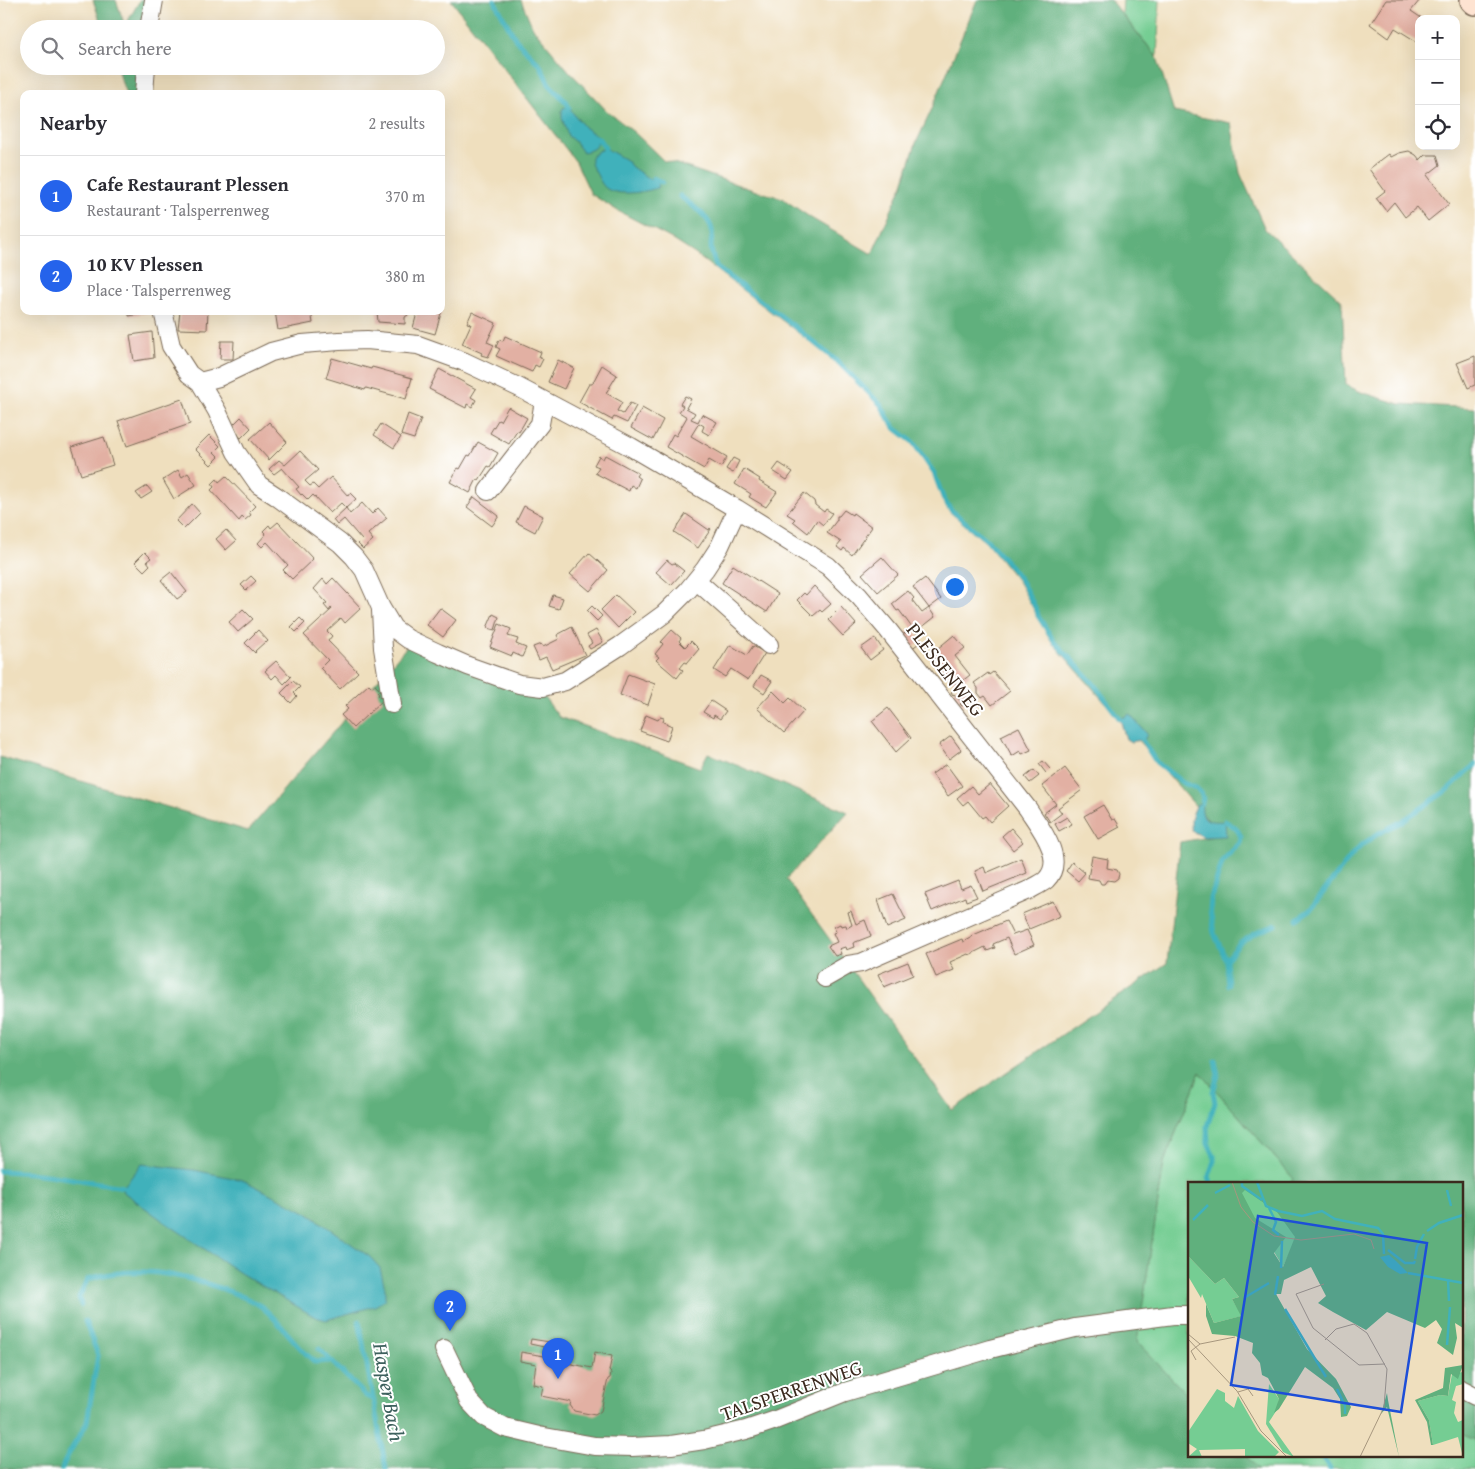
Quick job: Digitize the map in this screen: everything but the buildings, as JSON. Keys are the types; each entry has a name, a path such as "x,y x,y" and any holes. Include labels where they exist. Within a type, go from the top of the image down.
{"street":[{"path":"151,20 154,0"},
{"path":"144,90 145,75"},
{"path":"164,315 171,346 189,374 200,382 217,411 236,452 259,485 340,543 364,570 381,608 393,628 408,639 468,666 520,684 543,687 565,680 620,646 664,614 688,590 705,569 720,546 737,509"},
{"name":"PLESSENWEG","path":"200,382 219,377 270,352 302,344 367,340 418,345 465,362 631,447 737,509 828,566 859,596 888,630 1028,809 1045,834 1053,860 1050,875 1046,880 1029,890 861,963 848,966 825,978"},
{"path":"488,491 540,424 544,401"},
{"path":"696,580 769,645"},
{"path":"381,608 383,648 392,704"},
{"name":"TALSPERRENWEG","path":"444,1349 469,1401 484,1417 505,1428 595,1446 651,1446 704,1440 746,1430 845,1392 990,1349 1075,1328 1173,1315 1188,1315"},
{"path":"1462,1390 1475,1396"}],"green space":[{"path":"93,0 116,0 123,20 100,20"},
{"path":"140,0 154,0 151,20 128,20"},
{"path":"451,0 521,0 533,28 569,71 607,111 635,133 664,161 782,198 811,218 872,254 903,184 916,143 977,0 1110,0 1157,57 1174,112 1231,123 1240,173 1265,229 1342,301 1346,385 1361,392 1400,404 1475,408 1475,1440 1462,1434 1462,1182 1291,1182 1293,1178 1200,1072 1164,1162 1137,1342 1188,1396 1188,1456 1246,1456 1258,1469 0,1469 0,757 248,831 409,644 542,694 559,717 700,768 708,753 848,812 786,879 952,1110 1167,963 1180,842 1221,835 1052,642 1018,581 989,545 950,512 943,501 933,473 912,443 896,430 880,406 838,363 695,254 591,194 576,162"},
{"path":"1123,0 1160,0 1157,57 1122,14"},
{"path":"119,75 145,75 144,90 125,90"},
{"path":"1200,1072 1294,1179 1292,1182 1188,1182 1188,1405 1121,1339 1137,1338 1164,1162"},
{"path":"1462,1420 1475,1427 1475,1469 1253,1469 1240,1456 1462,1456"}],"water":[{"path":"563,108 569,108 585,128 598,136 597,143 592,149 583,152 568,136 562,118"},
{"path":"605,148 626,160 632,167 648,178 657,182 659,187 642,192 620,193 604,187 592,166 591,157"},
{"path":"1130,714 1147,734 1145,739 1131,742 1126,739 1120,719"},
{"path":"1202,803 1203,814 1207,820 1225,821 1226,836 1204,837 1192,831 1191,820 1193,814 1197,804"},
{"path":"142,1164 194,1170 243,1180 306,1212 370,1257 380,1268 385,1288 385,1300 375,1306 326,1320 315,1317 240,1273 122,1191 123,1187"}],"waterway":[{"path":"494,0 516,40 540,65 549,84 567,103 569,108"},
{"path":"598,138 605,148"},
{"path":"657,182 653,178 662,182"},
{"path":"680,196 699,211 710,225 712,232 711,246 717,268 838,362 881,405 896,429 913,442 934,473 944,500 951,510 990,543 1009,565 1021,581 1038,616 1054,641 1093,683 1120,719"},
{"path":"1142,740 1156,762 1183,783 1196,788 1201,793 1202,803"},
{"path":"1297,919 1310,910 1351,856 1363,844 1379,833 1401,822 1446,791 1475,765"},
{"path":"1225,821 1233,826 1241,837 1240,843 1223,860 1211,898 1210,911 1214,933 1226,960 1228,985"},
{"path":"1226,960 1240,943 1256,933 1276,925"},
{"path":"1211,1182 1209,1176 1214,1155 1208,1143 1207,1126 1215,1103 1213,1092 1218,1075 1215,1060"},
{"name":"Hasper Bach","path":"0,1171 46,1175 123,1187"},
{"path":"81,1305 79,1297 88,1279 123,1272 173,1275 206,1283 258,1304 269,1313 315,1362 331,1361"},
{"path":"62,1469 87,1422 98,1355 85,1321"},
{"name":"Hasper Bach","path":"359,1321 386,1469"},
{"path":"319,1349 366,1396 374,1400"},
{"path":"1322,1456 1330,1469"}],"place":[{"name":"10 KV Plessen","path":"450,1331"},
{"name":"Cafe Restaurant Plessen","path":"558,1379"}]}
